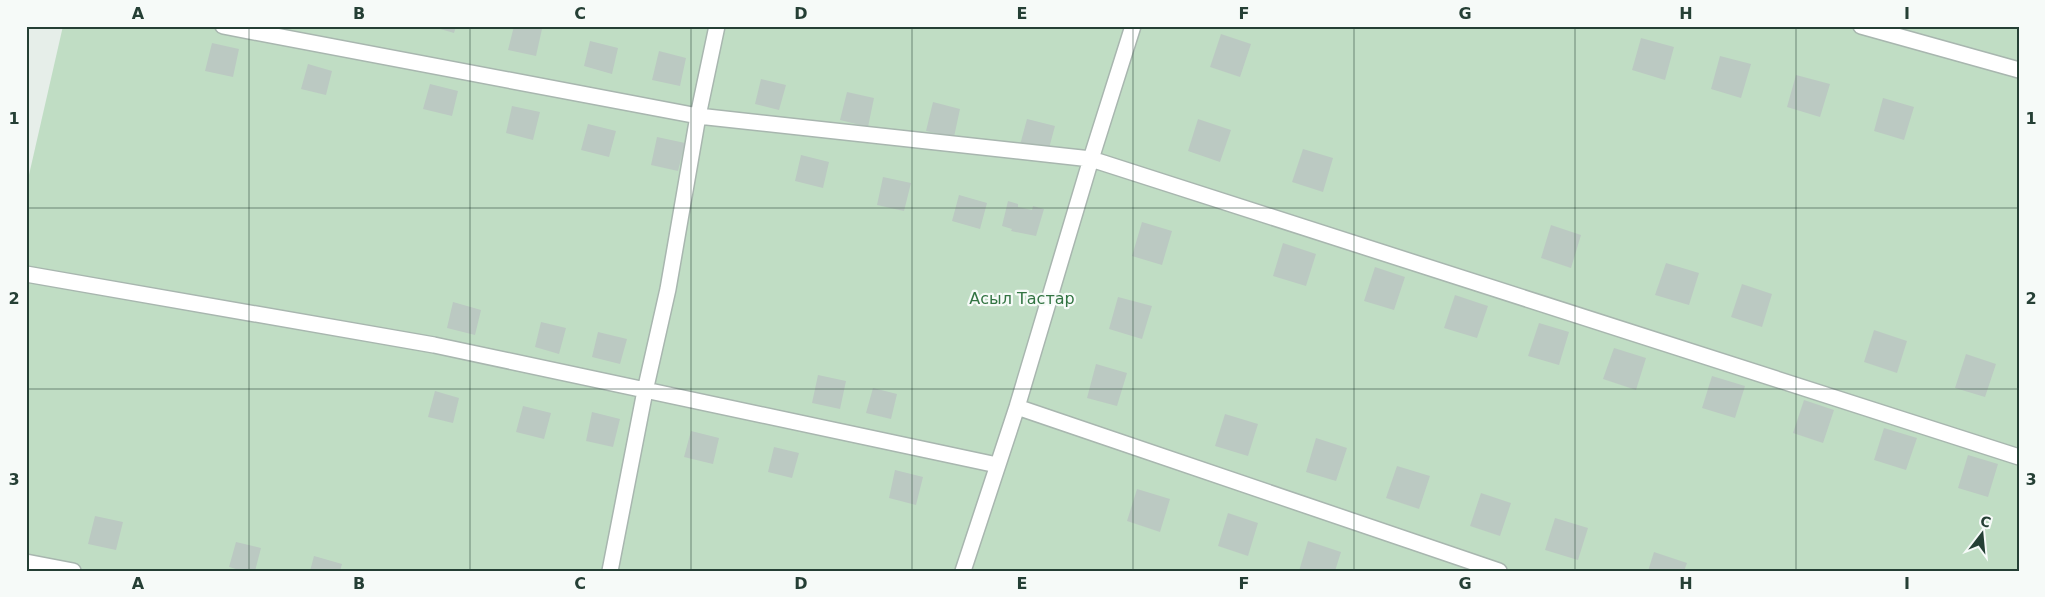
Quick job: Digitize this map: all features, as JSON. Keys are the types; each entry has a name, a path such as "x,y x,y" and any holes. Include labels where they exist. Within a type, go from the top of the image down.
{"street":[{"path":"224,26 698,116 1091,159 2019,457"},
{"path":"610,571 645,391 668,289 698,116 717,26"},
{"path":"963,571 1017,407 1091,159 1134,26"},
{"path":"1861,26 2019,70"},
{"path":"26,274 434,345 997,465"},
{"path":"1017,407 1499,571"},
{"path":"26,562 73,571"}],"green space":[{"name":"Асыл Тастар","path":"63,26 2019,26 2019,571 26,571 26,188"}],"building":[{"path":"430,26 456,26 454,33"},
{"path":"514,26 532,26 542,29 536,56 508,50"},
{"path":"1221,34 1251,44 1240,77 1210,67"},
{"path":"1641,38 1674,47 1665,80 1632,70"},
{"path":"590,41 618,48 612,74 584,66"},
{"path":"212,43 239,49 233,77 205,71"},
{"path":"659,51 686,58 680,86 652,80"},
{"path":"1720,56 1751,64 1741,98 1711,89"},
{"path":"308,64 332,71 326,95 301,89"},
{"path":"1796,75 1830,84 1820,117 1787,107"},
{"path":"761,79 786,85 779,110 755,104"},
{"path":"430,84 458,91 452,116 423,109"},
{"path":"847,92 874,98 868,127 840,120"},
{"path":"1883,98 1914,107 1904,140 1874,131"},
{"path":"933,102 960,109 954,137 926,131"},
{"path":"512,106 540,112 533,140 506,133"},
{"path":"1027,119 1055,126 1048,152 1020,145"},
{"path":"1198,119 1231,130 1220,162 1188,151"},
{"path":"588,124 616,131 609,157 581,150"},
{"path":"657,137 685,143 678,171 651,165"},
{"path":"1303,149 1333,158 1323,192 1292,182"},
{"path":"801,155 829,162 823,188 795,181"},
{"path":"883,177 911,183 904,211 877,205"},
{"path":"959,195 987,203 980,229 952,221"},
{"path":"1008,201 1018,204 1018,207 1032,210 1033,206 1044,209 1036,236 1011,231 1012,229 1002,226"},
{"path":"1142,222 1172,231 1162,265 1132,256"},
{"path":"1551,225 1581,235 1571,268 1541,258"},
{"path":"1283,243 1316,254 1306,286 1273,276"},
{"path":"1666,263 1699,273 1689,305 1655,295"},
{"path":"1375,267 1405,277 1394,310 1364,301"},
{"path":"1742,284 1772,294 1762,327 1731,317"},
{"path":"1455,295 1488,306 1477,338 1444,328"},
{"path":"1118,297 1152,306 1142,339 1109,329"},
{"path":"453,302 481,310 475,335 447,328"},
{"path":"541,322 566,328 559,354 535,347"},
{"path":"1539,323 1569,332 1559,365 1528,356"},
{"path":"1874,330 1907,341 1897,373 1864,362"},
{"path":"598,332 627,339 620,364 592,357"},
{"path":"1614,348 1646,358 1636,390 1603,379"},
{"path":"1966,354 1996,364 1985,397 1955,388"},
{"path":"1096,364 1127,373 1117,406 1087,398"},
{"path":"818,375 846,381 840,409 812,403"},
{"path":"1712,376 1745,386 1735,418 1702,408"},
{"path":"873,388 897,394 891,419 866,413"},
{"path":"435,391 459,398 453,423 428,417"},
{"path":"1804,400 1834,410 1823,443 1793,433"},
{"path":"523,406 551,413 544,439 516,432"},
{"path":"592,412 620,419 613,447 586,441"},
{"path":"1225,414 1258,424 1248,456 1215,446"},
{"path":"1884,428 1917,438 1906,470 1874,460"},
{"path":"691,431 719,438 713,464 684,457"},
{"path":"1316,438 1347,448 1336,481 1306,472"},
{"path":"774,447 799,453 792,478 768,472"},
{"path":"1968,455 1998,464 1988,497 1958,488"},
{"path":"1397,466 1430,476 1419,509 1386,498"},
{"path":"895,470 923,477 916,505 889,498"},
{"path":"1137,489 1170,499 1160,532 1127,521"},
{"path":"1481,493 1511,503 1500,536 1470,526"},
{"path":"1228,513 1258,523 1248,556 1218,546"},
{"path":"95,516 123,522 116,550 88,544"},
{"path":"1555,518 1588,528 1578,560 1545,550"},
{"path":"1308,541 1341,552 1335,571 1299,571"},
{"path":"236,542 261,548 255,571 243,571 229,567"},
{"path":"1654,552 1687,563 1684,571 1648,571"},
{"path":"314,556 342,564 340,571 310,571"}]}
